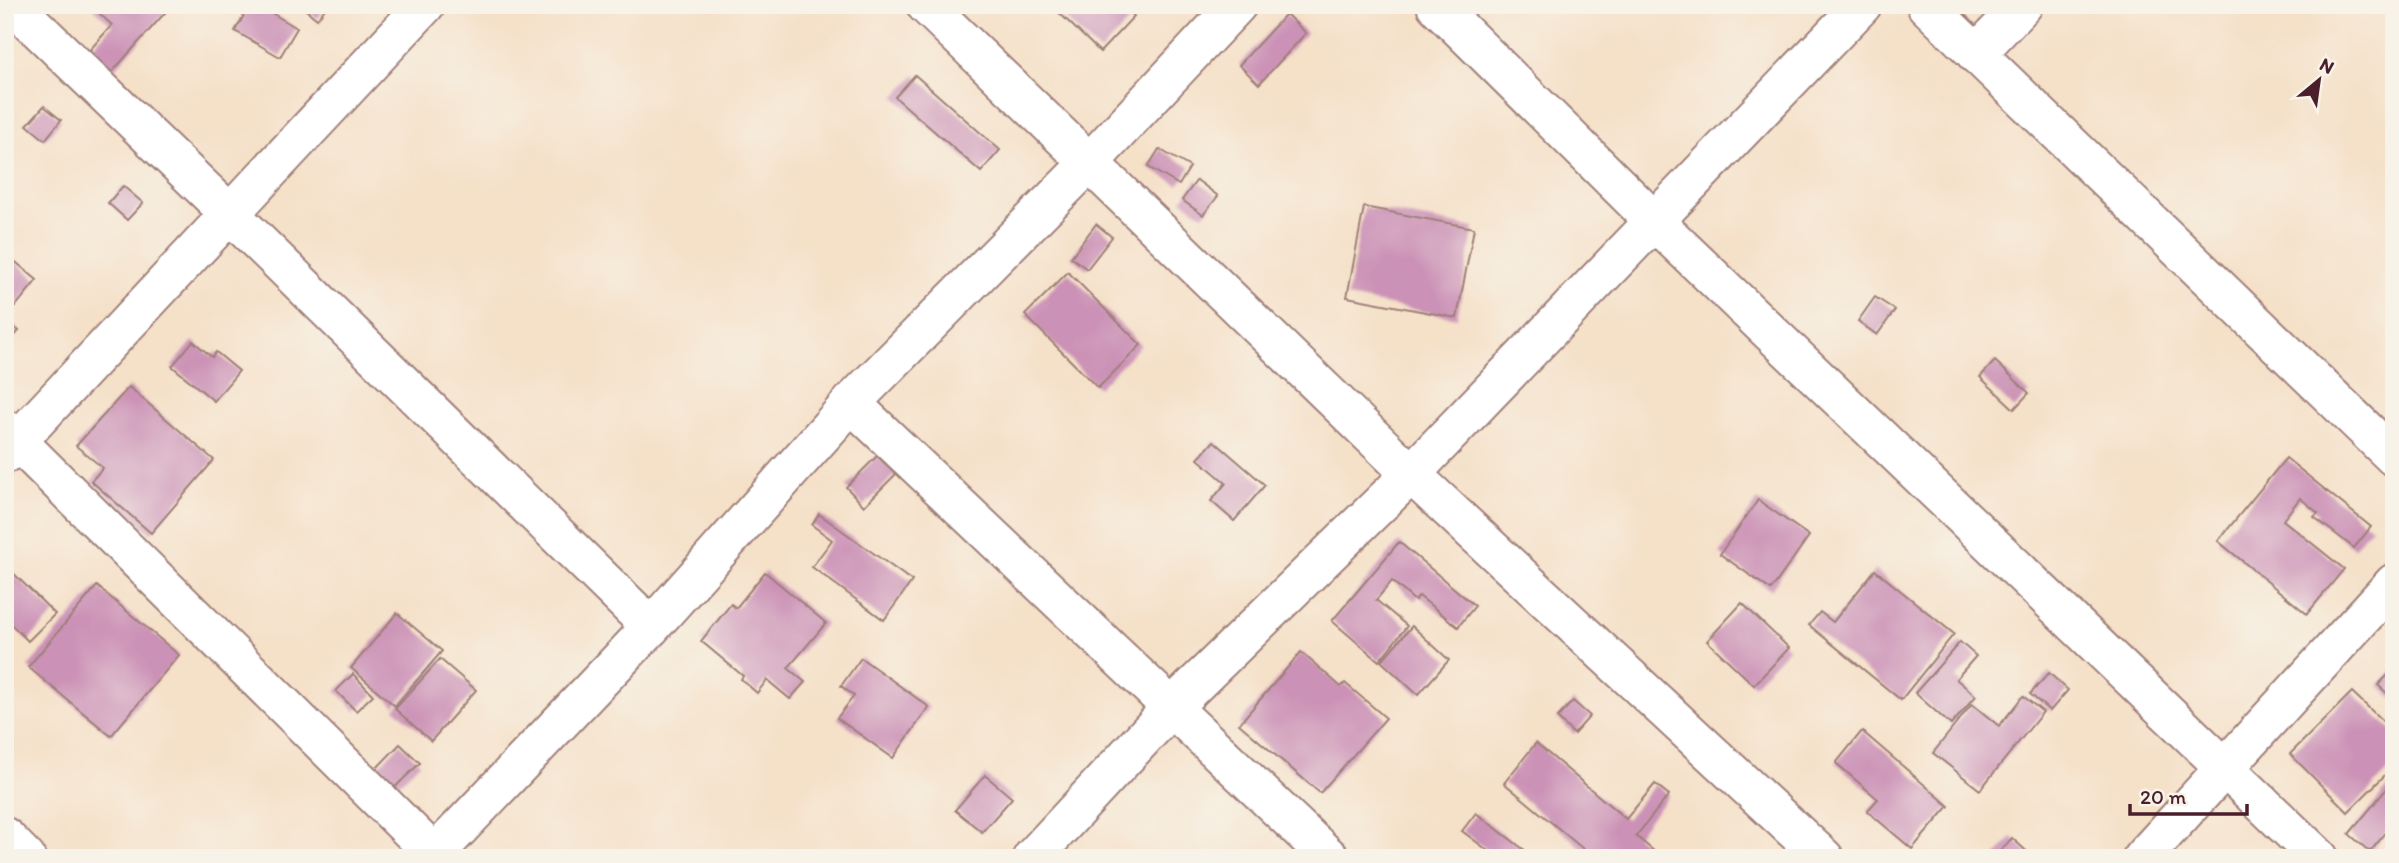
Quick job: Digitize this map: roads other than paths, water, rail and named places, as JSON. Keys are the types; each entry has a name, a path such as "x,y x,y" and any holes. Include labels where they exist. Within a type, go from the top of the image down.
{"street":[{"path":"13,5 651,627"},
{"path":"425,5 230,214 9,441 435,857 651,627 851,403 1090,162 1237,5"},
{"path":"926,5 1411,474 1824,858"},
{"path":"1436,5 1655,222 2319,858"},
{"path":"1032,858 1172,707 1411,474 1862,5"},
{"path":"1926,5 2394,457"},
{"path":"1976,54 2023,5"},
{"path":"851,403 1330,858"},
{"path":"2142,858 2394,583"},
{"path":"5,837 26,858"}]}
